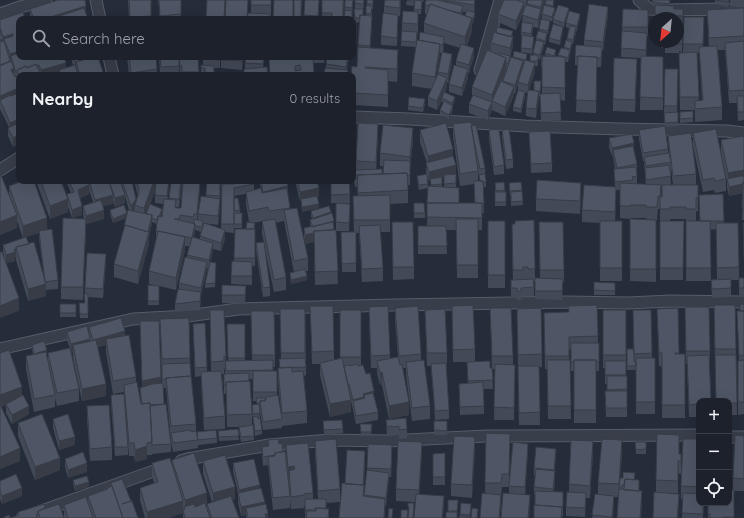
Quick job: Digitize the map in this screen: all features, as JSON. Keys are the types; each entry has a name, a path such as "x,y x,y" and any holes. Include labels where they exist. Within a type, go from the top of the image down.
{"street":[{"path":"0,14 46,0"},
{"path":"96,0 99,16"},
{"path":"480,70 500,0"},
{"path":"639,0 649,9 724,9 744,12"},
{"path":"110,60 113,72"},
{"path":"356,117 525,126 727,130 744,133"},
{"path":"0,170 16,160"},
{"path":"0,349 35,340 132,320 188,316 238,309 560,302 744,302"},
{"path":"22,518 187,459 269,444 330,440 387,441 486,436 696,436"},
{"path":"732,436 744,437"}],"building":[{"path":"58,0 85,0 86,6 54,16 33,16 30,9"},
{"path":"129,0 151,0 151,16 130,16"},
{"path":"159,0 181,0 181,14 160,16"},
{"path":"207,0 225,0 224,16 206,16"},
{"path":"226,0 248,0 247,16 225,16"},
{"path":"251,0 271,0 271,5 251,5"},
{"path":"274,0 293,0 293,16 273,16"},
{"path":"294,0 301,0 301,16 294,16"},
{"path":"305,0 319,0 318,16 304,15"},
{"path":"322,0 343,0 343,16 332,16 332,13 322,13"},
{"path":"345,0 353,0 352,8 345,7"},
{"path":"355,0 364,0 363,4 355,3"},
{"path":"367,0 373,0 373,4 367,4"},
{"path":"385,0 400,0 400,8 384,6"},
{"path":"415,0 422,1 421,10 414,9"},
{"path":"426,0 437,0 463,6 461,13 430,4 430,6 425,5"},
{"path":"443,0 475,0 474,5"},
{"path":"504,0 516,0 524,3 516,21 498,14"},
{"path":"528,0 543,0 541,7 527,4"},
{"path":"546,0 554,0 553,6 545,4"},
{"path":"652,0 670,0 669,4 652,2"},
{"path":"715,0 729,0 728,2"},
{"path":"430,4 472,18 465,37 424,23"},
{"path":"589,4 608,7 603,42 584,40"},
{"path":"526,5 541,9 538,20 522,15"},
{"path":"544,5 555,8 552,17 542,14"},
{"path":"558,5 569,8 564,23 553,19"},
{"path":"655,5 674,6 674,9 683,9 683,12 655,12"},
{"path":"366,6 372,6 371,14 366,13"},
{"path":"84,8 87,16 59,16"},
{"path":"744,8 744,36 709,38 707,10"},
{"path":"354,9 363,9 363,15 360,15 360,18 356,18"},
{"path":"623,9 648,10 648,27 622,27"},
{"path":"345,10 352,11 352,16 344,16"},
{"path":"467,10 475,13 472,20 472,18 465,16"},
{"path":"403,11 418,12 418,24 402,23"},
{"path":"569,11 580,14 577,26 566,23"},
{"path":"23,12 24,16 16,16 16,52 10,54 4,39 13,36 13,34 3,37 0,27 0,20"},
{"path":"248,13 270,14 270,16 248,16"},
{"path":"383,13 398,15 397,38 381,36"},
{"path":"360,15 372,16 370,46 358,45"},
{"path":"684,17 704,17 703,44 684,44"},
{"path":"541,19 550,21 548,31 539,29"},
{"path":"522,22 533,24 531,34 521,32"},
{"path":"553,24 563,27 560,41 549,38"},
{"path":"570,26 576,27 573,40 567,38"},
{"path":"497,27 513,31 511,37 496,33"},
{"path":"0,30 3,39 0,40"},
{"path":"402,31 417,32 416,42 401,41"},
{"path":"538,31 547,33 545,41 536,38"},
{"path":"622,31 647,33 646,50 621,48"},
{"path":"420,32 444,37 443,45 419,40"},
{"path":"494,32 513,37 510,48 491,43"},
{"path":"522,35 534,37 532,49 521,48"},
{"path":"417,40 440,44 435,77 412,73"},
{"path":"536,40 544,42 540,55 533,53"},
{"path":"566,40 572,42 570,49 564,47"},
{"path":"4,41 10,61 0,65 0,42"},
{"path":"744,41 744,90 729,91 725,43"},
{"path":"461,44 474,48 469,65 456,61"},
{"path":"576,45 602,47 601,58 575,56"},
{"path":"717,46 722,107 695,109 695,101 703,100 699,47"},
{"path":"358,47 398,50 397,69 365,67 388,70 388,95 356,93 356,72 351,72 352,66 357,67"},
{"path":"547,47 556,50 554,56 545,53"},
{"path":"561,48 570,50 568,58 558,55"},
{"path":"487,50 506,58 492,95 472,87"},
{"path":"514,51 527,54 526,60 513,57"},
{"path":"442,52 452,54 448,74 438,72"},
{"path":"697,52 699,97 680,97 679,53"},
{"path":"499,53 510,56 508,64 506,63 506,58 499,55"},
{"path":"16,54 16,60 65,60 66,63 41,70 39,65 37,66 36,64 27,68 26,66 17,70 16,73 11,56"},
{"path":"530,55 538,55 538,61 530,61"},
{"path":"542,56 565,57 565,88 542,87"},
{"path":"578,56 597,57 596,101 576,100"},
{"path":"641,56 663,57 663,98 640,97"},
{"path":"511,57 523,61 515,85 503,81"},
{"path":"614,58 637,59 635,100 613,99"},
{"path":"83,60 99,60 103,72 79,72 76,62"},
{"path":"129,60 156,60 157,69 131,72"},
{"path":"160,60 179,60 179,66 161,67"},
{"path":"179,60 198,60 199,72 182,72 182,66 180,66"},
{"path":"221,60 242,60 242,61"},
{"path":"246,60 264,60 263,64 245,63"},
{"path":"269,60 313,60 314,72 270,72","holes":["300,65 301,70 295,71 295,66"]},
{"path":"327,60 347,60 346,67 326,64"},
{"path":"525,60 535,63 528,85 518,82"},
{"path":"11,61 14,68 11,70 16,77 16,89 0,96 0,66"},
{"path":"36,64 40,72 18,72 17,70 26,66 27,68"},
{"path":"75,65 77,72 60,72 59,70"},
{"path":"201,65 214,66 214,72 205,72 205,68 201,68"},
{"path":"454,65 468,69 462,88 449,84"},
{"path":"267,67 268,72 244,72 244,69"},
{"path":"325,68 348,70 348,72 324,72"},
{"path":"665,69 678,69 677,106 664,106"},
{"path":"438,74 447,78 437,101 428,97"},
{"path":"501,81 514,87 505,107 492,101"},
{"path":"534,81 541,81 540,92 534,90"},
{"path":"518,90 525,92 521,109 513,107"},
{"path":"528,90 539,91 536,109 526,108"},
{"path":"444,92 455,97 452,103 442,98"},
{"path":"560,93 561,112 541,113 540,94"},
{"path":"16,94 16,120 10,123 0,100"},
{"path":"473,95 492,102 488,111 469,104"},
{"path":"737,96 744,96 744,112 738,112"},
{"path":"409,97 425,99 423,108 408,106"},
{"path":"444,101 453,106 449,115 440,110"},
{"path":"693,111 693,118 680,119 680,112"},
{"path":"678,112 678,122 665,123 664,113"},
{"path":"471,122 478,171 460,174 453,124"},
{"path":"358,123 378,124 376,162 356,161"},
{"path":"446,123 453,149 428,156 420,130"},
{"path":"16,124 16,136 13,138 8,128"},
{"path":"383,125 413,128 410,157 380,153"},
{"path":"476,125 485,168 480,169 471,126"},
{"path":"665,126 668,149 643,153 639,130"},
{"path":"499,129 504,165 494,167 489,130"},
{"path":"509,129 513,159 506,160 502,130"},
{"path":"716,129 726,179 715,181 714,178 703,180 693,133"},
{"path":"550,131 552,163 531,164 529,132"},
{"path":"691,133 696,174 673,176 668,136"},
{"path":"632,134 634,143 612,148 609,138"},
{"path":"744,136 744,170 728,173 721,140"},
{"path":"633,146 637,164 617,168 613,150"},
{"path":"669,153 671,162 646,166 644,157"},
{"path":"453,156 456,165 429,172 426,163"},
{"path":"384,160 410,161 410,176 408,176 407,173 383,174"},
{"path":"669,165 671,176 646,180 645,168"},
{"path":"636,167 637,176 632,177 633,180 615,182 614,169"},
{"path":"382,169 382,174 357,175 358,178 356,178 356,170"},
{"path":"407,173 408,190 358,193 357,175"},
{"path":"427,174 428,184 419,185 417,176"},
{"path":"456,174 456,183 444,184 444,175"},
{"path":"485,174 486,182 483,183 483,181 480,181 479,175"},
{"path":"0,175 17,215 0,222"},
{"path":"744,176 743,184 729,187 727,179"},
{"path":"442,177 442,184 431,185 430,179"},
{"path":"537,180 581,183 580,201 536,199"},
{"path":"474,181 483,181 484,204 475,203"},
{"path":"504,182 505,190 496,191 495,183"},
{"path":"521,182 522,190 510,191 509,183"},
{"path":"743,182 744,208 742,208"},
{"path":"620,183 661,185 657,207 646,207 646,205 620,206"},
{"path":"16,184 35,184 47,218 23,226 9,186"},
{"path":"42,184 62,184 68,199 50,206"},
{"path":"70,184 89,184 78,190 82,206 72,210 67,194 74,192"},
{"path":"90,184 110,184 113,195 95,200"},
{"path":"110,184 121,184 125,195 115,198"},
{"path":"123,184 133,184 136,199 131,206"},
{"path":"138,184 153,184 144,208 135,205 139,192"},
{"path":"156,184 169,184 167,196 155,195"},
{"path":"171,184 181,184 179,199 169,198"},
{"path":"183,184 200,184 197,214 194,214 193,217 180,215 179,219 174,219 195,224 192,237 213,243 209,260 187,255 192,238 156,231 158,216 162,217 164,199 176,200 175,208 181,208"},
{"path":"207,184 220,184 220,196 206,195"},
{"path":"222,184 254,184 234,188 234,224 221,224"},
{"path":"262,184 288,184 288,186 263,192"},
{"path":"298,184 318,184 319,188 300,192"},
{"path":"331,184 349,184 350,194 331,195"},
{"path":"584,185 616,187 615,212 582,210"},
{"path":"662,185 698,185 696,209 686,209 686,207 670,207 670,209 660,209"},
{"path":"428,186 459,188 459,203 427,203"},
{"path":"261,188 262,193 287,188 290,208 269,211 268,207 249,211 246,192"},
{"path":"522,191 523,201 511,202 511,192"},
{"path":"495,192 506,192 506,202 495,202"},
{"path":"723,194 724,221 700,221 699,195"},
{"path":"390,195 390,220 354,220 353,196"},
{"path":"201,196 220,199 218,216 198,214"},
{"path":"317,196 319,204 302,207 301,199"},
{"path":"234,198 238,198 240,210 234,211"},
{"path":"101,200 104,210 86,216 83,206"},
{"path":"336,203 350,204 349,223 336,222"},
{"path":"414,203 424,203 425,213 414,213"},
{"path":"427,203 482,203 482,218 427,217"},
{"path":"150,204 162,209 159,217 158,216 158,220 152,218 152,215 146,214"},
{"path":"124,205 127,213 113,219 110,210"},
{"path":"329,206 331,212 313,218 311,211"},
{"path":"297,208 308,258 294,261 284,210"},
{"path":"128,210 152,215 148,232 125,225 124,227"},
{"path":"234,213 242,213 242,224 234,224"},
{"path":"332,213 334,221 313,227 310,220"},
{"path":"63,218 86,219 83,287 61,287"},
{"path":"194,219 203,221 202,227 195,226"},
{"path":"275,219 286,277 274,280 262,221"},
{"path":"456,219 478,219 478,265 457,265"},
{"path":"630,219 656,220 656,269 630,269"},
{"path":"534,220 535,269 523,267 523,270 513,270 512,224 515,224 515,221"},
{"path":"488,221 505,221 505,275 488,275"},
{"path":"600,221 622,221 622,268 600,268"},
{"path":"660,221 684,221 683,268 660,268"},
{"path":"686,221 710,221 711,268 686,268"},
{"path":"247,222 255,223 254,229 246,229"},
{"path":"333,222 334,229 314,231 314,233 305,235 304,228"},
{"path":"392,222 413,222 414,267 393,267"},
{"path":"539,222 563,222 564,270 540,270"},
{"path":"204,223 225,230 221,243 200,236"},
{"path":"716,223 738,223 739,267 717,268"},
{"path":"743,223 744,223 744,258"},
{"path":"125,225 149,232 138,271 114,264"},
{"path":"380,225 383,268 362,269 359,226"},
{"path":"418,226 446,226 447,246 418,246"},
{"path":"52,229 58,280 45,282 39,231"},
{"path":"235,229 255,229 255,258 234,258"},
{"path":"336,230 338,271 315,272 314,231"},
{"path":"158,231 185,237 176,278 149,271"},
{"path":"341,232 356,232 356,263 342,264"},
{"path":"26,237 29,244 16,247 14,250 15,252 6,255 3,245"},
{"path":"34,242 46,284 28,289 16,247"},
{"path":"264,242 270,287 263,288 256,243"},
{"path":"0,252 2,252 19,298 0,306"},
{"path":"87,253 106,254 103,289 85,288"},
{"path":"185,257 207,262 201,288 179,283"},
{"path":"232,261 252,262 252,276 231,276"},
{"path":"210,262 216,263 215,283 205,284"},
{"path":"305,269 307,276 291,280 290,273"},
{"path":"535,278 563,279 562,291 535,291"},
{"path":"739,278 744,278 744,288 739,288"},
{"path":"533,279 534,287 521,288 521,291 517,291 517,288 511,288 511,280"},
{"path":"731,279 731,288 712,289 711,280"},
{"path":"594,282 615,283 615,291 594,290"},
{"path":"148,285 159,286 159,301 148,301"},
{"path":"222,285 246,286 245,295 222,295"},
{"path":"178,289 201,292 200,301 175,304"},
{"path":"84,294 88,294 88,314 80,314 79,303 85,303"},
{"path":"60,304 76,304 76,313 60,313"},
{"path":"744,304 744,311 740,311 740,305"},
{"path":"473,305 475,349 453,350 452,306"},
{"path":"597,305 598,336 569,337 569,356 545,356 544,313 569,312 568,306"},
{"path":"714,305 735,305 736,349 715,349"},
{"path":"310,306 333,306 334,351 312,352"},
{"path":"388,306 390,355 371,356 369,307"},
{"path":"418,306 421,354 399,356 395,308"},
{"path":"685,307 709,307 710,351 686,351"},
{"path":"490,308 511,308 513,356 492,356"},
{"path":"541,308 542,354 518,355 517,309"},
{"path":"678,308 679,353 675,354 685,354 685,405 662,405 662,353 659,353 657,309"},
{"path":"280,309 305,309 305,353 281,353"},
{"path":"445,309 447,353 427,353 425,310"},
{"path":"210,310 224,310 226,357 224,356 224,361 211,362"},
{"path":"340,310 361,310 361,357 340,357"},
{"path":"603,310 626,310 626,355 603,355"},
{"path":"633,310 651,310 652,353 634,354"},
{"path":"251,311 274,311 275,355 252,355"},
{"path":"737,311 744,311 744,355 739,356"},
{"path":"121,318 125,331 93,340 89,327"},
{"path":"189,318 190,358 162,359 160,319"},
{"path":"140,321 159,321 161,377 142,381"},
{"path":"205,323 207,367 195,368 193,324"},
{"path":"227,324 245,324 245,358 228,358"},
{"path":"87,326 90,339 71,344 67,332"},
{"path":"129,335 136,377 113,381 106,339"},
{"path":"96,340 106,384 82,389 73,345"},
{"path":"44,341 47,350 34,354 32,345"},
{"path":"571,343 599,343 599,362 596,362 596,360 574,360 574,362 571,362"},
{"path":"70,348 79,389 57,393 48,353"},
{"path":"627,349 634,349 634,362 636,362 636,366 627,366"},
{"path":"9,350 22,387 0,395 0,353"},
{"path":"46,352 55,395 34,399 26,356"},
{"path":"709,355 711,398 696,398 696,404 689,405 687,356"},
{"path":"715,355 736,355 737,403 732,403 732,398 716,398"},
{"path":"398,357 400,365 402,364 409,402 389,406 382,372 380,373 377,361"},
{"path":"305,358 306,367 280,368 279,359"},
{"path":"342,358 351,400 330,404 320,363"},
{"path":"636,358 655,358 655,402 636,402"},
{"path":"273,360 273,370 226,371 225,361"},
{"path":"424,360 430,406 412,408 406,362"},
{"path":"547,360 570,360 571,406 548,406"},
{"path":"574,360 596,360 596,410 574,410"},
{"path":"744,360 744,402 738,402 738,361"},
{"path":"490,361 493,380 468,381 467,362"},
{"path":"605,361 626,361 626,375 605,375"},
{"path":"190,363 191,376 162,379 162,364"},
{"path":"446,363 449,410 435,411 431,364"},
{"path":"357,364 358,366 363,365 366,374 370,373 374,391 363,394 364,397 353,400 344,366"},
{"path":"495,364 515,365 514,408 494,407"},
{"path":"518,366 539,366 540,412 519,413"},
{"path":"292,367 292,372 303,371 307,411 282,413 278,368"},
{"path":"221,371 225,416 204,418 201,372"},
{"path":"253,371 277,371 277,392 253,392"},
{"path":"249,373 249,381 226,382 226,385 224,385 224,374"},
{"path":"191,376 196,424 171,426 166,378"},
{"path":"607,376 627,376 627,389 607,390"},
{"path":"250,381 252,414 227,415 226,382"},
{"path":"137,382 141,404 150,403 152,442 147,443 147,446 135,450 134,443 129,443 124,385"},
{"path":"483,382 484,406 460,407 459,384"},
{"path":"163,383 164,404 142,404 140,388 152,384"},
{"path":"605,391 627,391 627,408 606,408"},
{"path":"373,393 378,412 356,416 353,401 365,398 364,395"},
{"path":"124,394 128,447 115,447 111,395"},
{"path":"23,395 29,406 12,415 6,404"},
{"path":"278,395 282,419 263,422 260,401 266,400 266,397"},
{"path":"256,398 265,398 265,401 260,401 260,403 257,403"},
{"path":"0,404 20,448 0,457"},
{"path":"166,404 171,444 152,445 150,406"},
{"path":"259,404 260,413 253,414 252,405"},
{"path":"109,405 112,447 90,449 87,406"},
{"path":"42,414 60,458 35,467 18,423"},
{"path":"68,414 75,437 59,441 53,419"},
{"path":"258,416 258,419 260,418 262,430 255,431 253,417"},
{"path":"406,418 407,429 399,430 399,426 387,427 386,420"},
{"path":"342,420 343,429 324,430 323,421"},
{"path":"434,421 447,421 447,431 434,430"},
{"path":"360,424 372,424 371,432 361,432"},
{"path":"253,425 254,436 241,437 239,427"},
{"path":"238,429 239,436 219,437 218,431"},
{"path":"191,430 191,432 196,431 198,440 173,443 171,433"},
{"path":"216,430 217,438 198,440 197,432"},
{"path":"486,433 510,434 509,474 502,474 501,483 485,483"},
{"path":"657,434 679,435 679,454 681,454 681,461 678,461 678,481 656,480"},
{"path":"735,435 744,436 744,479 733,478"},
{"path":"454,436 475,437 472,485 451,484"},
{"path":"278,439 279,444 282,443 283,452 263,457 262,447 269,446 268,440"},
{"path":"336,439 340,489 318,491 315,441"},
{"path":"602,439 622,440 619,484 598,483"},
{"path":"683,439 696,439 696,487 681,486"},
{"path":"571,440 593,441 590,486 569,484"},
{"path":"398,441 422,442 419,490 396,489"},
{"path":"513,442 528,444 525,487 509,486"},
{"path":"635,442 646,442 646,449 636,450"},
{"path":"308,443 313,493 291,497 289,471 295,469 294,466 288,467 286,445"},
{"path":"368,444 392,445 391,469 367,468"},
{"path":"536,447 556,449 554,470 534,468"},
{"path":"347,450 365,451 363,485 345,484"},
{"path":"285,451 290,496 273,498 268,457 275,456 275,453"},
{"path":"83,452 87,463 68,470 65,459"},
{"path":"194,453 207,493 185,500 172,460"},
{"path":"445,453 445,477 433,477 433,454"},
{"path":"225,455 235,487 213,493 203,461"},
{"path":"170,458 183,501 147,512 140,488 158,482 152,463"},
{"path":"254,459 260,485 239,490 233,463"},
{"path":"536,469 555,471 553,489 534,487"},
{"path":"367,470 389,473 386,498 364,495"},
{"path":"623,472 635,473 634,480 625,479 624,485 623,484 622,487 619,487 620,478 623,478"},
{"path":"16,474 22,488 2,496 0,491 0,481"},
{"path":"87,476 89,482 75,486 73,480"},
{"path":"122,479 131,501 122,504 132,501 138,518 123,518 111,483"},
{"path":"625,479 639,480 639,491 624,490"},
{"path":"342,483 364,485 363,496 385,499 384,518 339,518"},
{"path":"112,486 123,518 96,518 88,496 108,489 107,488"},
{"path":"261,488 265,502 241,507 238,493"},
{"path":"619,489 642,491 640,518 617,518"},
{"path":"732,490 734,490 734,517 710,518 710,514 708,514 708,506 732,506"},
{"path":"535,491 563,492 563,507 535,505"},
{"path":"567,492 586,493 585,508 566,507"},
{"path":"654,492 679,494 677,518 653,518"},
{"path":"482,493 501,495 499,518 480,518"},
{"path":"503,493 530,495 528,518 501,518"},
{"path":"683,493 696,494 696,506 703,506 703,514 682,513"},
{"path":"416,494 444,496 442,518 414,518"},
{"path":"595,494 614,496 612,517 592,515"},
{"path":"231,496 239,518 212,518 207,504"},
{"path":"86,497 93,518 68,518 64,505"},
{"path":"305,499 326,499 326,508 305,510"},
{"path":"448,500 458,500 457,511 448,511"},
{"path":"205,503 210,518 185,518 183,510 185,509 184,507 194,504 195,507"},
{"path":"408,503 414,503 413,518 408,518"},
{"path":"461,503 471,504 470,515 460,514"},
{"path":"44,504 45,508 38,511 38,514 36,514 37,517 35,518 10,518 19,515 18,512"},
{"path":"59,504 64,518 40,518 38,511"},
{"path":"266,504 268,514 265,514 266,518 248,518 246,508"},
{"path":"534,505 562,507 561,518 534,518"},
{"path":"316,508 329,509 328,518 306,518 307,511 316,511"},
{"path":"389,508 393,509 392,518 388,518"},
{"path":"472,508 478,509 477,518 471,518"},
{"path":"401,510 408,510 407,518 401,518"},
{"path":"446,512 457,512 457,518 446,518"},
{"path":"9,515 10,518 4,518 4,517"},
{"path":"459,516 470,517 470,518 459,518"}]}
